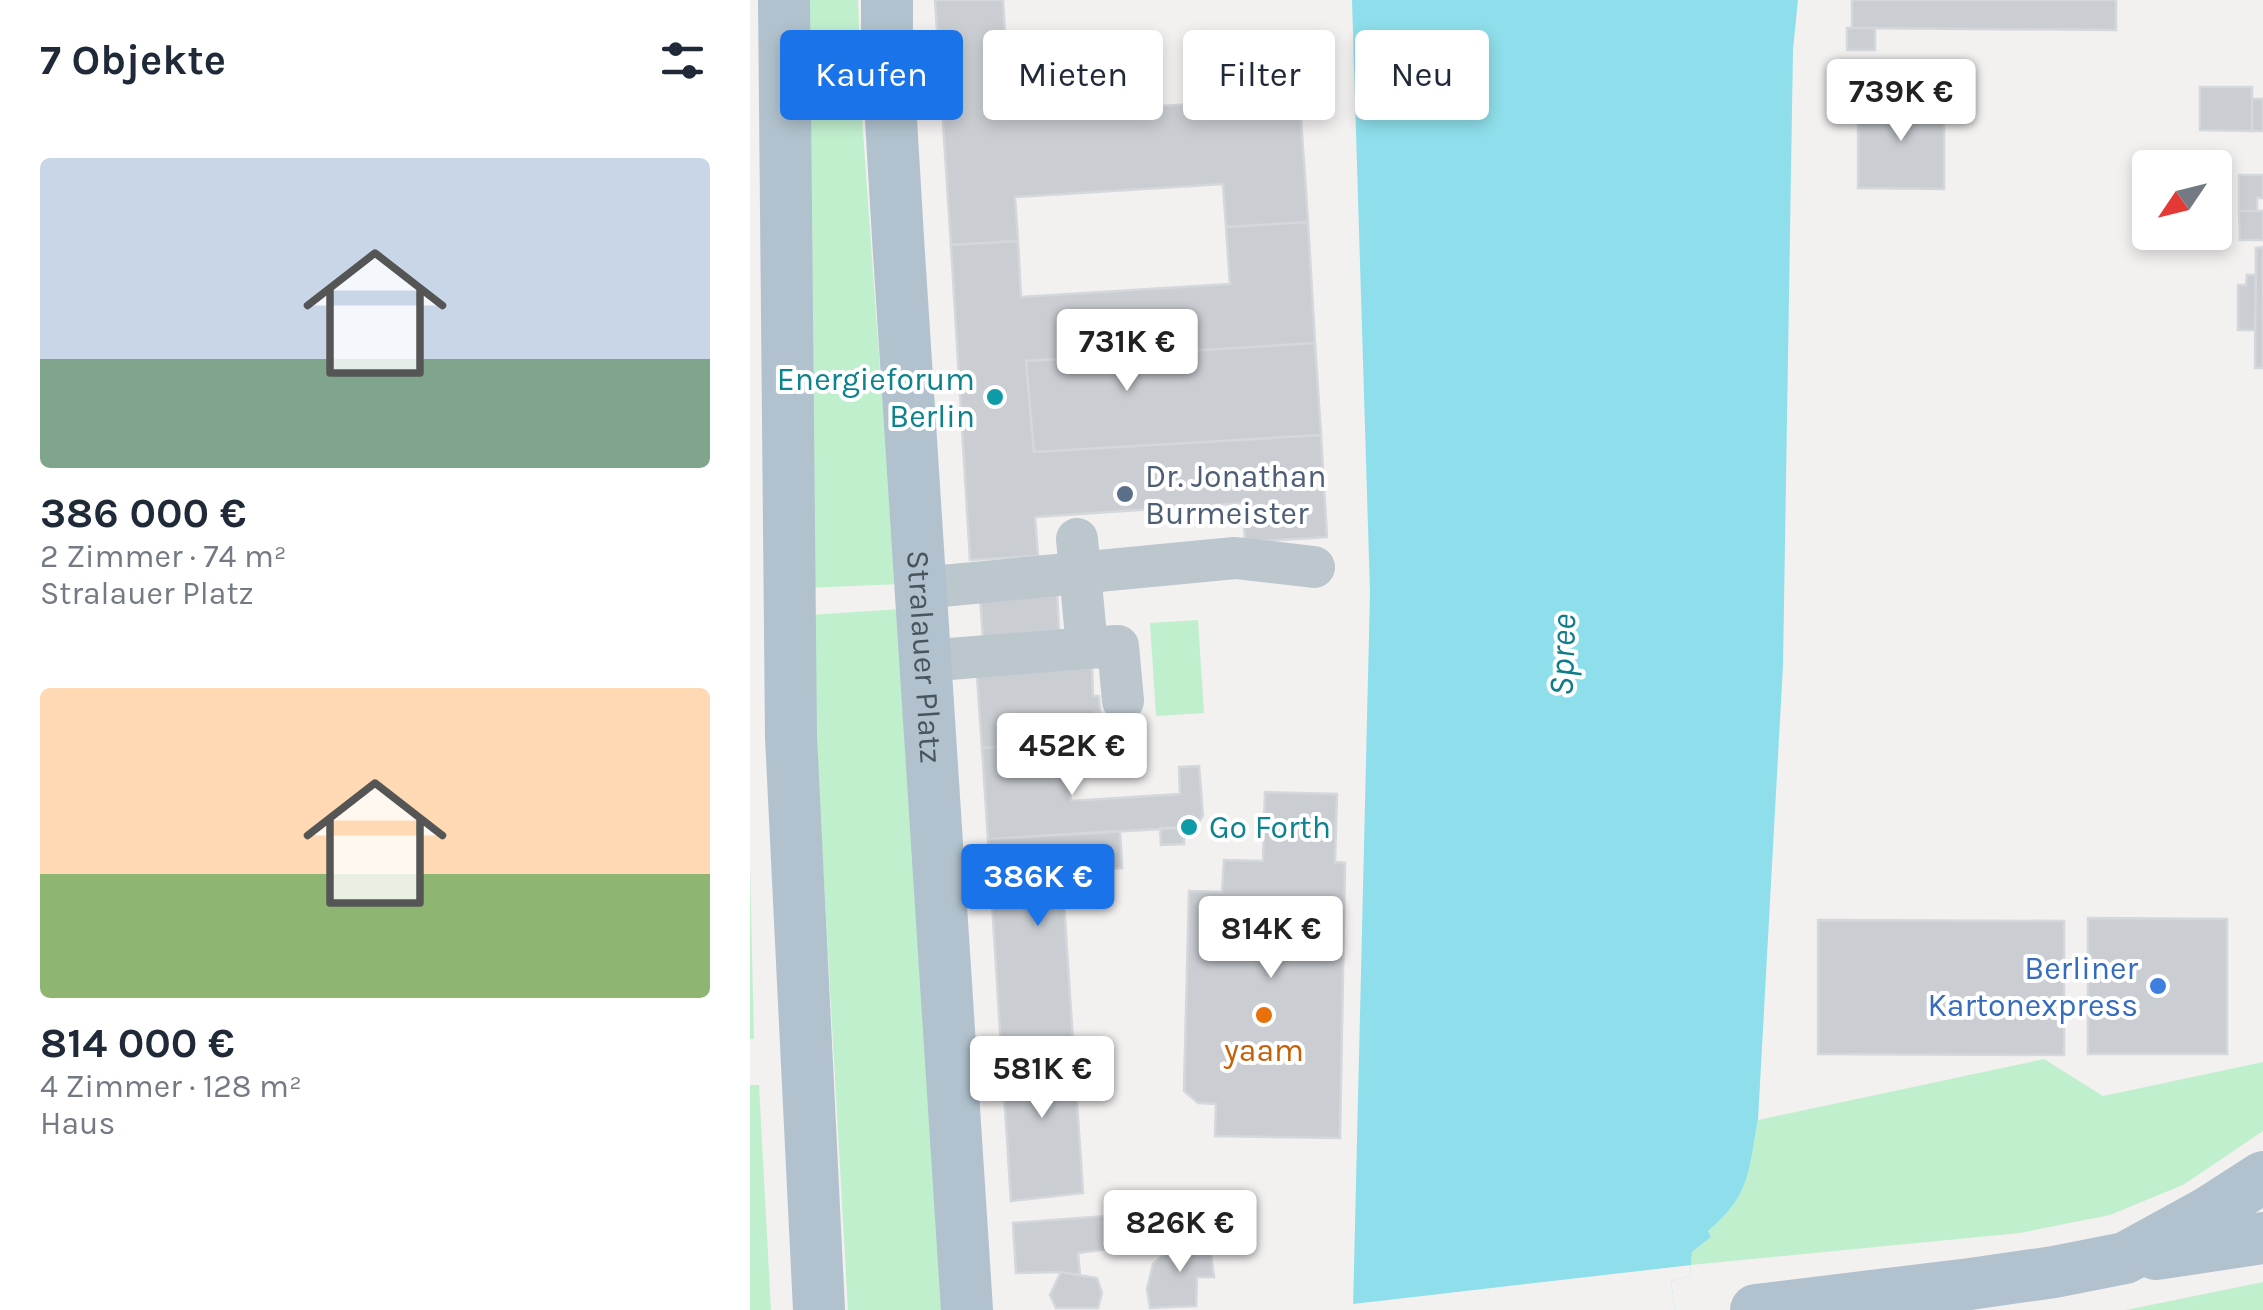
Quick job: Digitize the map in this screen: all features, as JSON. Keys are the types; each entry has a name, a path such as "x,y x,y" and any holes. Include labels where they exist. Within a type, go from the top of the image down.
{"main road":[{"path":"784,0 790,737 818,1310"},
{"name":"Stralauer Platz","path":"887,0 894,182 967,1310"},
{"path":"2125,1258 2208,1213 2263,1177"},
{"path":"1756,1310 1814,1306 1970,1284 2263,1238"}],"lane":[{"path":"921,588 1079,555 1234,558 1314,567"},
{"path":"1079,555 1087,648"},
{"path":"926,662 1118,646 1123,700"}],"green space":[{"path":"803,0 858,0 859,30 803,30"},
{"path":"804,120 862,120 881,384 902,584 806,588"},
{"path":"901,609 948,1310 848,1310 809,615"},
{"path":"1198,620 1204,713 1156,716 1150,623"},
{"path":"750,866 754,1039 750,1039"},
{"path":"2044,1059 2103,1096 2263,1062 2263,1131 2183,1185 2110,1215 2020,1233 1691,1265 1692,1252 1711,1237 1708,1231 1740,1194 1758,1120"},
{"path":"750,1085 759,1085 771,1310 750,1310"},
{"path":"2263,1282 2263,1310 2126,1310"}],"water":[{"name":"Spree","path":"1352,0 1798,0 1793,49 1783,665 1758,1120 1740,1194 1708,1231 1711,1237 1692,1252 1690,1276 1671,1281 1675,1310 1353,1310 1370,592 1356,120 1489,120 1489,30 1355,30 1355,99"}],"pier":[{"path":"1691,1265 1690,1276 1671,1281 1675,1310 1353,1310 1353,1304"}],"building":[{"path":"935,0 1003,0 1005,30 983,30 983,120 1163,120 1163,106 1183,105 1183,120 1301,120 1308,222 1226,227 1223,184 1015,197 1018,241 951,245 943,120 963,120 963,30 937,30"},
{"path":"1852,0 2116,0 2116,30 1852,28"},
{"path":"1847,28 1875,28 1875,50 1847,50"},
{"path":"2200,87 2252,87 2252,131 2200,130"},
{"path":"1858,98 1944,99 1944,189 1858,188"},
{"path":"2252,99 2263,99 2263,131 2252,131"},
{"path":"2239,175 2263,175 2263,198 2257,198 2257,211 2239,211"},
{"path":"2239,211 2263,211 2263,240 2240,240"},
{"name":"Energieforum Berlin","path":"1308,222 1315,343 1026,361 1034,452 1321,435 1327,537 1245,542 1243,503 1035,517 1038,556 970,560 951,245 1018,241 1021,297 1230,284 1226,227"},
{"path":"2263,247 2263,368 2255,368 2256,248"},
{"path":"2247,275 2256,275 2255,330 2238,330 2238,285 2246,285"},
{"path":"1315,343 1321,435 1034,452 1026,361"},
{"path":"1057,592 1059,630 983,637 980,598"},
{"path":"1092,668 1093,696 1099,696 1100,712 1095,712 1096,741 982,748 977,675"},
{"path":"1068,743 1071,801 1180,794 1179,767 1199,766 1203,816 1195,827 988,839 982,748"},
{"name":"yaam","path":"1265,792 1337,794 1335,862 1345,863 1340,1138 1215,1136 1216,1104 1198,1103 1184,1091 1189,891 1222,892 1224,860 1263,861"},
{"path":"1184,827 1184,844 1161,845 1160,828"},
{"path":"1120,831 1122,868 1062,872 1073,1042 1001,1046 988,839"},
{"name":"Berliner Kartonexpress","path":"2088,918 2227,919 2227,1054 2088,1054"},
{"path":"1818,920 2064,921 2064,1055 1818,1054"},
{"path":"1073,1042 1083,1193 1011,1201 1001,1046"},
{"path":"1146,1210 1150,1235 1146,1241 1122,1244 1117,1237 1114,1213"},
{"path":"1106,1216 1109,1249 1078,1253 1080,1275 1016,1273 1013,1223"},
{"path":"1194,1235 1209,1240 1214,1277 1197,1277 1196,1306 1150,1308 1147,1289 1153,1264 1168,1251 1182,1249"},
{"path":"1061,1272 1097,1278 1102,1293 1098,1308 1056,1308 1050,1295"}],"place":[{"name":"Energieforum Berlin","path":"995,397"},
{"name":"Dr. Jonathan Burmeister","path":"1125,494"},
{"name":"Go Forth","path":"1189,827"},
{"name":"Berliner Kartonexpress","path":"2158,986"},
{"name":"yaam","path":"1264,1015"}]}
